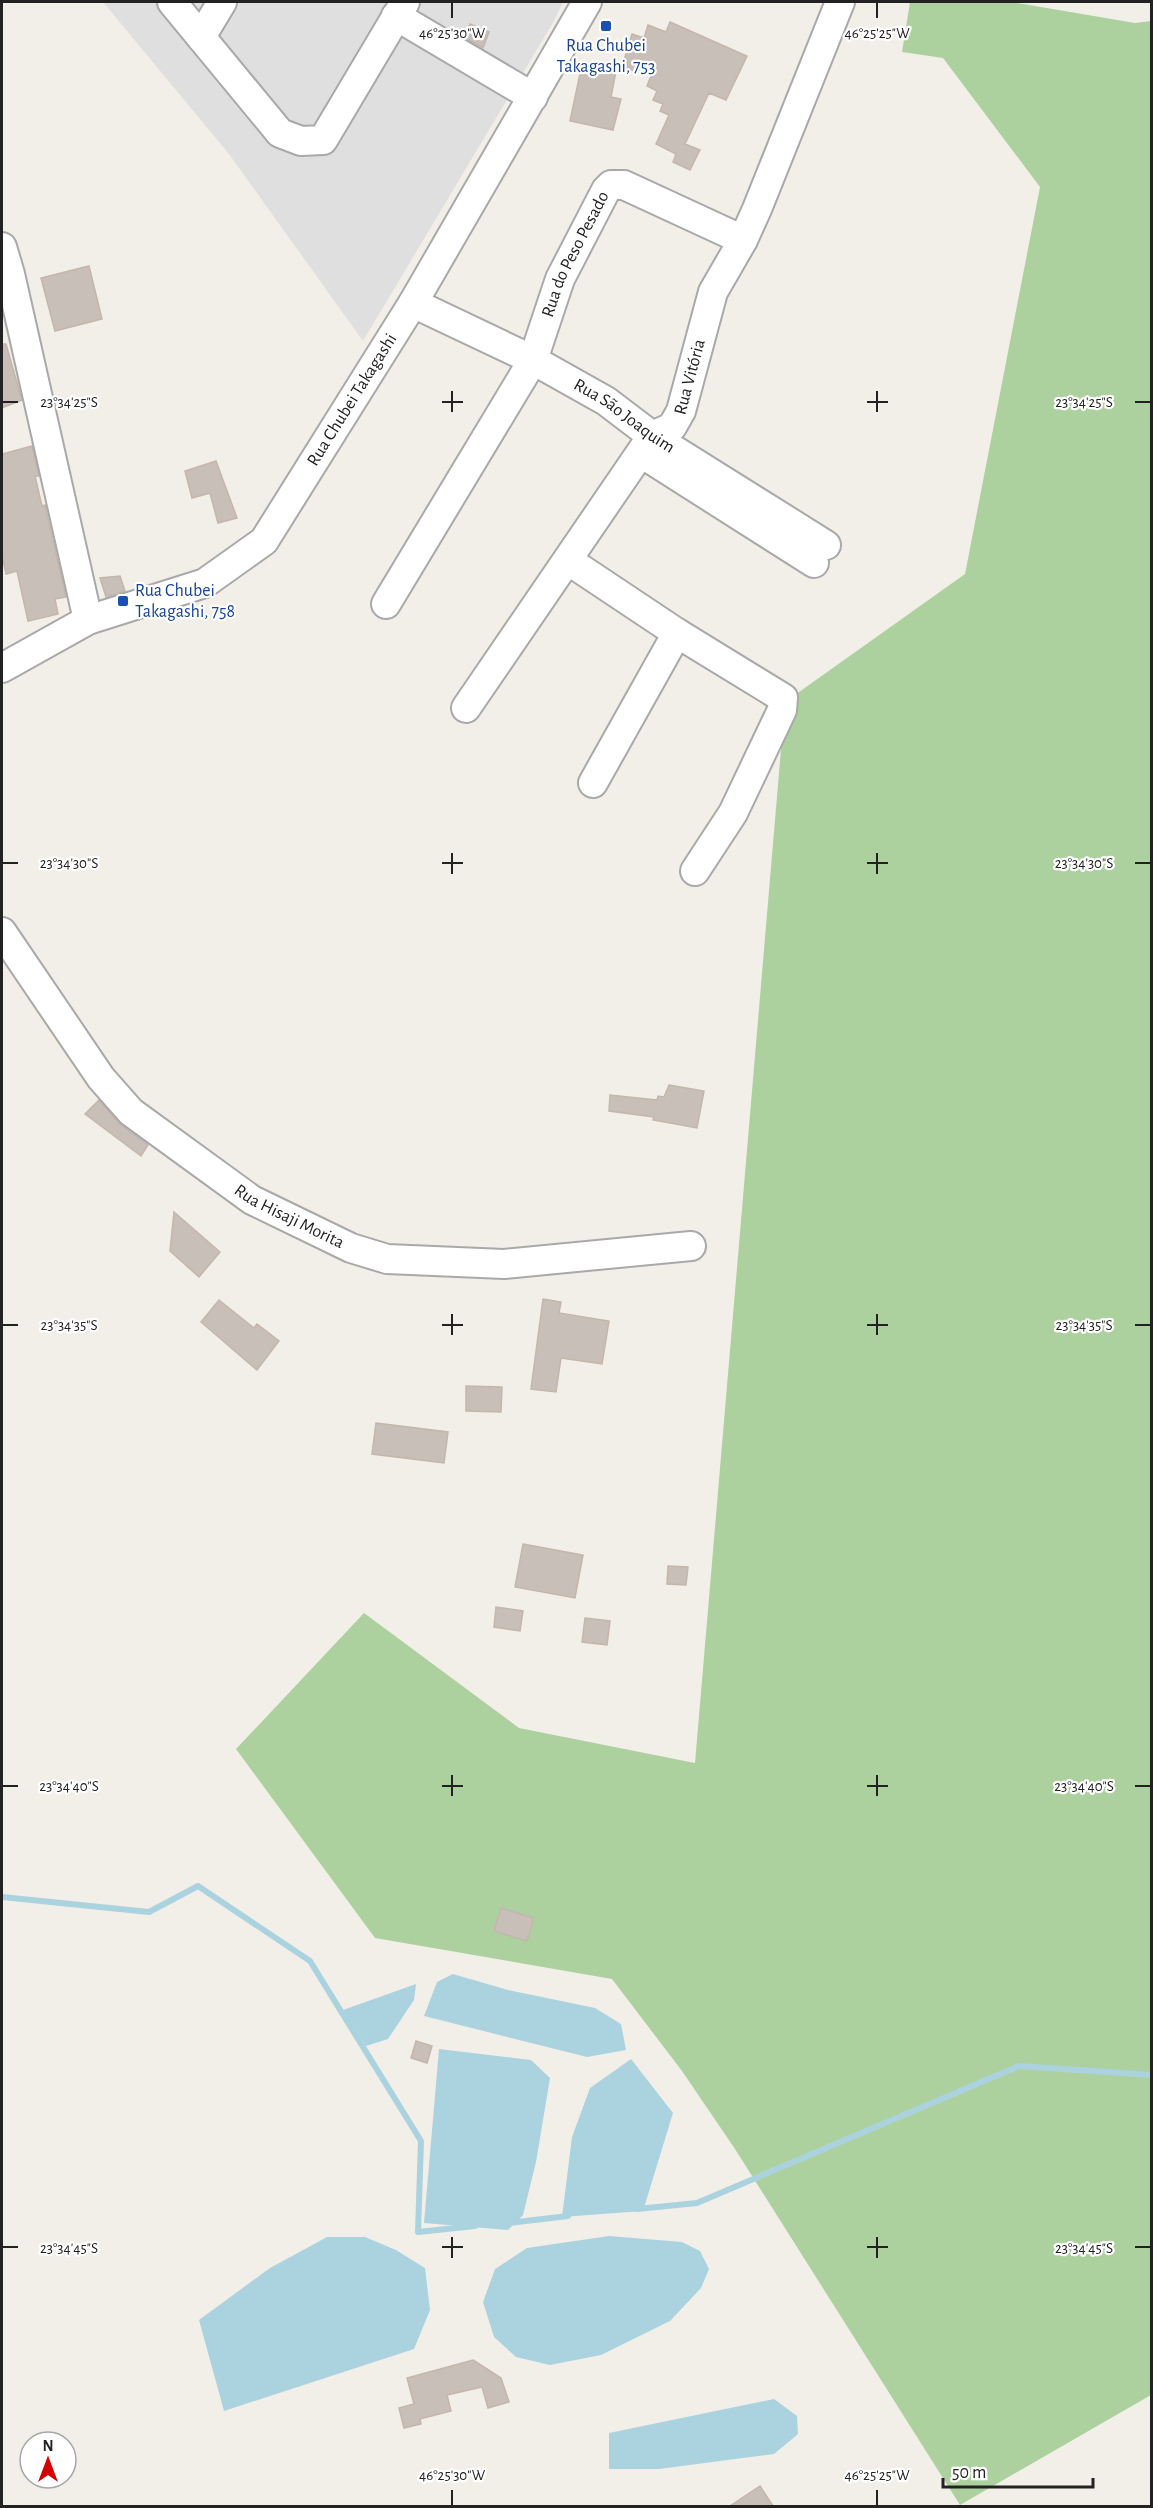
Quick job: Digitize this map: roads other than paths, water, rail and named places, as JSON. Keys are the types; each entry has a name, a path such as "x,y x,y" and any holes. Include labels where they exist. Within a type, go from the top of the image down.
{"street":[{"path":"172,2 280,133 301,141 323,140 401,9 533,97"},
{"path":"201,37 222,2"},
{"name":"Rua Chubei Takagashi","path":"2,668 88,620 205,583 264,541 413,303 587,2"},
{"name":"Rua Vitória","path":"466,708 647,445 672,427 681,411 713,292 743,240 840,2"},
{"name":"Rua do Peso Pesado","path":"533,360 560,279 606,190 611,185 624,185 743,240"},
{"path":"2,247 13,286 88,620"},
{"name":"Rua São Joaquim","path":"413,303 533,360 606,401 647,445 820,554"},
{"path":"386,604 533,360"},
{"path":"569,561 677,633 783,698 784,705 733,813 695,871"},
{"path":"593,783 677,633"},
{"name":"Rua Hisaji Morita","path":"2,932 101,1078 131,1112 252,1200 351,1248 387,1259 504,1264 691,1246"}],"water":[{"path":"453,1974 508,1990 595,2008 621,2024 626,2050 587,2057 424,2016 437,1982"},
{"path":"416,1984 414,2000 388,2039 366,2046 343,2010"},
{"path":"439,2049 531,2060 550,2078 536,2162 523,2215 508,2230 424,2223"},
{"path":"631,2059 673,2113 643,2211 562,2217 572,2137 590,2088"},
{"path":"609,2236 682,2242 700,2251 709,2269 701,2288 670,2321 601,2355 550,2365 516,2357 494,2337 483,2302 495,2269 527,2248"},
{"path":"327,2237 365,2237 396,2250 425,2268 430,2310 414,2349 224,2411 199,2320 270,2268"},
{"path":"774,2399 797,2416 798,2434 774,2454 659,2469 609,2469 609,2433"}],"waterway":[{"path":"2,1897 149,1912 198,1886 310,1961 421,2141 418,2232 475,2226"},
{"path":"637,2209 697,2203 1019,2066 1152,2075"},
{"path":"509,2223 568,2216"}],"place":[{"name":"Rua Chubei Takagashi, 753","path":"606,26"},
{"name":"Rua Chubei Takagashi, 758","path":"123,601"}]}
